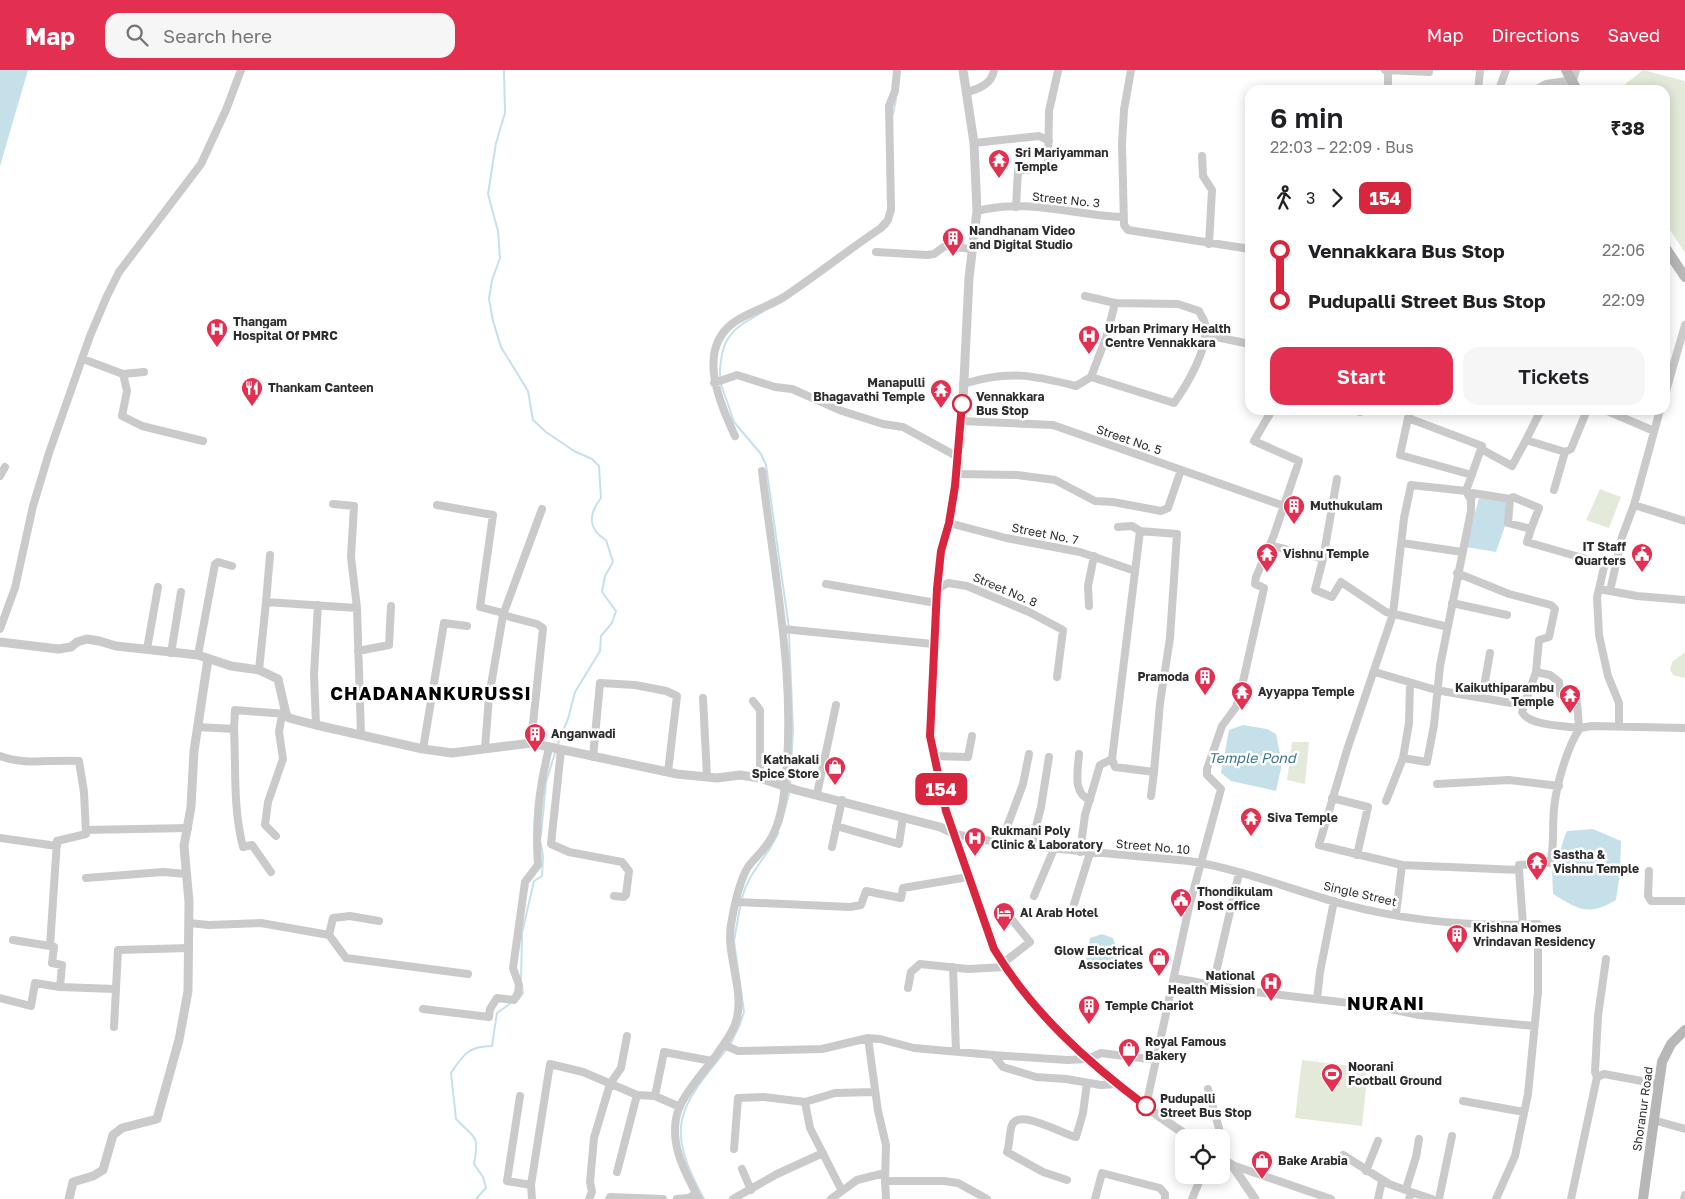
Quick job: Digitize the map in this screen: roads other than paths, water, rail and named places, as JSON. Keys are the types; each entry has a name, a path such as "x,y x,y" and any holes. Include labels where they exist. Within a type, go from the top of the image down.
{"main road":[{"path":"1566,70 1574,75"},
{"path":"1670,254 1685,277"},
{"name":"Shoranur Road","path":"1643,1199 1662,1062 1671,1044 1685,1030"}],"street":[{"path":"0,629 15,588 33,506 65,405 93,328 119,272 201,164 241,70"},
{"path":"735,436 714,383 716,350 724,332 731,324 784,297 881,228 888,220 891,209 889,106 895,91 897,70"},
{"path":"963,70 974,143 978,210 972,249 962,421 949,523 941,551 932,644 930,736 932,756 946,811 968,877 994,949 1004,965 1039,1011 1088,1059 1116,1084 1178,1129"},
{"path":"966,92 989,82 993,78 994,70"},
{"path":"1016,207 1018,170 1045,169 1048,164 1049,111 1060,71 1048,70"},
{"path":"1131,70 1124,110 1122,144 1122,217 1124,225 1128,230 1245,248"},
{"path":"1388,85 1386,70 1428,72 1429,70"},
{"path":"1501,85 1506,70"},
{"path":"1479,85 1480,71"},
{"path":"1544,85 1574,75"},
{"path":"974,143 1039,136 1047,140"},
{"path":"1202,156 1203,176 1212,190 1209,244"},
{"name":"Street No. 3","path":"978,210 991,207 1053,208 1077,213 1122,217"},
{"path":"876,252 934,254 945,246 972,249"},
{"path":"1085,296 1115,303 1178,304 1199,311 1205,323 1206,335 1198,364 1174,403 1091,377"},
{"path":"963,384 980,379 1026,374 1076,386 1091,377 1107,336 1115,303"},
{"path":"1670,378 1685,325"},
{"path":"1206,335 1245,343"},
{"path":"83,359 123,374 144,372"},
{"path":"123,374 127,391 122,416 142,426 203,441"},
{"path":"714,383 737,375 775,387 792,389 842,411 883,424 903,427 958,457"},
{"path":"1146,1106 1201,863 1221,789 1207,775 1207,769 1222,726 1236,708 1244,683 1264,588 1255,584 1258,569 1270,545 1299,460 1254,441 1269,415"},
{"path":"1410,415 1400,455 1472,475"},
{"path":"1412,415 1482,446 1466,491 1471,500"},
{"path":"1481,449 1512,466 1539,415"},
{"path":"1526,440 1565,452 1571,449 1585,415"},
{"path":"1617,415 1654,431"},
{"path":"1610,591 1622,537 1634,505 1659,415"},
{"name":"Street No. 5","path":"962,421 1053,425 1284,506"},
{"path":"1554,490 1565,452"},
{"path":"0,476 5,467"},
{"path":"956,474 1017,475 1055,480 1096,502 1113,502 1161,512 1168,508 1181,470"},
{"path":"677,1199 698,1196 685,1171 674,1137 680,1107 712,1060 726,1046 737,1020 739,1005 729,940 736,902 747,868 773,836 789,787 783,629 762,471"},
{"path":"1337,479 1323,559 1314,590 1332,597 1341,582 1375,607 1393,614 1448,627"},
{"path":"1466,491 1411,485 1393,614 1375,672 1354,726 1319,845 1402,865 1519,870"},
{"path":"1403,758 1427,762 1434,724 1436,690 1473,493 1510,499 1513,497 1539,508 1527,542 1600,564 1604,567 1597,597 1599,635 1608,676 1619,703 1618,726"},
{"path":"1510,499 1508,523 1531,529"},
{"path":"333,504 354,506 351,557 357,608 361,735"},
{"path":"437,505 493,515 480,607 537,624 543,628 532,743"},
{"path":"1634,505 1685,522"},
{"path":"485,748 489,697 503,614 542,509"},
{"name":"Street No. 7","path":"949,523 1006,538 1094,556 1135,571"},
{"path":"1118,527 1132,526 1140,531 1177,534 1170,638 1160,704 1151,796"},
{"path":"1140,531 1112,759 1115,767 1154,772"},
{"path":"1402,543 1462,552"},
{"path":"1270,545 1323,559"},
{"path":"259,670 270,555"},
{"path":"1090,606 1088,586 1094,556"},
{"path":"198,655 215,564 218,562 232,566"},
{"path":"1457,573 1509,594 1551,605 1555,610 1550,637 1539,640 1536,672 1523,705 1524,716 1535,721 1580,728 1592,726 1685,728"},
{"name":"Street No. 8","path":"937,589 948,583 967,586 1029,612 1062,630 1057,677"},
{"path":"826,584 936,603"},
{"path":"147,649 158,587"},
{"path":"1599,590 1685,600"},
{"path":"171,653 181,592"},
{"path":"266,602 357,608"},
{"path":"1452,603 1506,615"},
{"path":"316,725 314,674 318,605"},
{"path":"358,651 389,645 391,606"},
{"path":"423,749 444,623 467,626"},
{"path":"783,629 932,644"},
{"path":"0,642 58,650 87,640 171,653 198,655 231,666 259,670 278,678 286,714 289,718 316,725 423,749 452,753 532,743 668,772 707,777 740,775 760,778 940,827 955,834"},
{"path":"1482,698 1490,653"},
{"path":"69,1199 73,1182 93,1176 103,1170 113,1136 122,1128 157,1119 184,1020 188,991 189,923 184,846 188,828 198,728 208,659"},
{"path":"1375,672 1436,690 1523,705"},
{"path":"1536,672 1550,675 1559,682 1560,694 1574,698 1578,702 1577,718 1580,728"},
{"path":"1386,800 1403,758 1409,723 1410,682"},
{"path":"593,757 600,683 666,691 677,696 668,772"},
{"path":"703,698 707,777"},
{"path":"753,702 760,710 760,778"},
{"path":"817,794 836,705"},
{"path":"271,872 252,845 243,847 240,834 235,784 235,710 286,714"},
{"path":"276,836 265,825 268,802 283,759 279,732 281,720 286,714"},
{"path":"198,728 234,729"},
{"path":"1496,1199 1515,1156 1524,1112 1538,992 1538,924 1520,925 1519,865 1550,863 1554,808 1574,736 1580,728"},
{"path":"932,756 968,757 972,736"},
{"path":"555,749 551,844 569,852 622,862 629,871 626,895 624,898 614,896"},
{"path":"423,1009 489,1017 490,1009 497,998 514,1000 518,993 519,985 513,968 525,882 538,864 536,840 539,788 555,749"},
{"path":"1001,843 1023,784 1029,754"},
{"path":"1079,754 1078,790 1082,797 1090,800"},
{"path":"0,756 9,759 40,762 50,759 79,761 84,792 86,834 58,841 50,946"},
{"path":"1031,847 1041,807 1049,757"},
{"path":"1080,852 1085,815 1100,766 1112,759"},
{"path":"1437,784 1509,780 1559,786"},
{"path":"1332,798 1368,807 1357,854"},
{"path":"832,847 842,800"},
{"path":"836,826 899,844 902,817"},
{"path":"86,830 188,828"},
{"name":"Street No. 10","path":"955,834 1031,847 1201,863"},
{"path":"0,838 57,846"},
{"path":"1034,896 1054,849"},
{"path":"1074,904 1090,853"},
{"name":"Single Street","path":"1201,863 1334,901 1429,922 1468,925 1520,925"},
{"path":"1396,914 1402,865"},
{"path":"1649,871 1648,896 1651,901 1685,901"},
{"path":"86,878 163,872 186,874"},
{"path":"1212,985 1239,873"},
{"path":"736,902 850,907 861,905 866,891 901,898 903,888 968,877"},
{"path":"1317,999 1320,972 1334,901"},
{"path":"329,935 333,918 350,916 379,921"},
{"path":"908,988 911,972 920,964 953,968 1004,965 1030,942 1009,916"},
{"path":"189,923 209,925 262,924 329,935 346,958 468,974"},
{"path":"13,940 54,947 52,963 62,965 60,987"},
{"path":"114,1027 118,950 189,948"},
{"path":"1571,1199 1598,1077 1595,1072 1598,1016 1606,959"},
{"path":"953,968 956,1051"},
{"path":"1174,978 1212,985 1375,1006 1420,1015 1534,1026"},
{"path":"0,998 31,1006 35,983 60,987 115,988"},
{"path":"589,1199 592,1192 590,1182 594,1138 610,1084 621,1068 627,1036"},
{"path":"726,1046 754,1051 822,1049 868,1038 880,1039 914,1048 993,1055 1067,1060 1088,1059 1101,1053 1157,1060"},
{"path":"868,1038 878,1111 885,1138 886,1199"},
{"path":"655,1096 664,1052 712,1060"},
{"path":"993,1055 1003,1067 1036,1077 1087,1083 1116,1084"},
{"path":"532,1199 531,1185 550,1064 583,1072 610,1084 638,1094 655,1096 680,1107"},
{"path":"1598,1077 1604,1074 1658,1084"},
{"path":"1067,1180 1043,1172 1007,1152 1012,1126 1016,1120 1027,1118 1065,1135 1076,1137 1083,1113 1087,1083"},
{"path":"1208,1089 1219,1129"},
{"path":"734,1149 738,1098 764,1097 805,1102 835,1093 876,1092"},
{"path":"617,1172 638,1094"},
{"path":"520,1096 507,1181 531,1185"},
{"path":"805,1102 810,1128 842,1191"},
{"path":"1463,1102 1524,1112"},
{"path":"1653,1120 1685,1129"},
{"path":"1439,1199 1452,1136"},
{"path":"1409,1194 1419,1139"},
{"path":"1366,1172 1378,1141"},
{"path":"733,1199 777,1174 823,1153"},
{"path":"1343,1155 1366,1172 1409,1194 1429,1198 1442,1187"},
{"path":"1232,1165 1331,1199"},
{"path":"1232,1165 1255,1199"},
{"path":"742,1169 751,1190"},
{"path":"1244,1183 1252,1171"},
{"path":"1095,1199 1102,1173 1160,1188 1165,1194 1165,1199"},
{"path":"831,1199 858,1180 885,1177 958,1183 986,1199"},
{"path":"1378,1199 1382,1181"},
{"path":"1192,1199 1198,1184"},
{"path":"1684,1199 1685,1195"},
{"path":"609,1199 610,1196 625,1196 663,1199"}],"water":[{"path":"0,70 28,70 0,166"},
{"path":"1479,498 1507,502 1505,526 1496,552 1466,547"},
{"name":"Temple Pond","path":"1243,725 1267,729 1276,734 1282,764 1276,791 1231,781 1221,773 1229,730"},
{"path":"1593,829 1621,841 1620,873 1616,900 1590,910 1569,904 1553,894 1552,868 1557,860 1567,831"},
{"path":"1102,934 1113,938 1115,944 1114,958 1097,967 1086,959 1090,938"}],"waterway":[{"path":"504,70 505,113 496,143 488,194 498,231 500,258 492,280 489,299 493,321 501,347 528,391 533,420 546,432 574,451 592,459 599,466 601,498 594,509 592,520 596,531 606,540 613,562 605,576 602,592 616,611 612,623 601,636 600,651 575,692 568,719 557,746"},
{"path":"893,114 896,99"},
{"path":"887,227 894,211"},
{"path":"720,376 722,352 725,343 736,329 764,311"},
{"path":"721,384 734,422 761,454 766,465 789,628"},
{"path":"789,633 793,731 790,785"},
{"path":"541,836 546,782 556,750"},
{"path":"781,824 790,790"},
{"path":"742,898 753,872 769,850 778,833"},
{"path":"521,980 522,933 534,881 542,876 543,857 541,844"},
{"path":"730,1045 744,1012 734,941 740,907"},
{"path":"519,999 523,993 522,987"},
{"path":"476,1199 486,1188 483,1177 474,1164 476,1154 474,1137 456,1119 451,1073 467,1053 484,1046 492,1046 497,1013 511,1003"},
{"path":"704,1199 691,1174 684,1153 681,1135 682,1119 697,1087 727,1049"}],"place":[{"name":"Sri Mariyamman Temple","path":"999,179"},
{"name":"Nandhanam Video and Digital Studio","path":"953,257"},
{"name":"Thangam Hospital Of PMRC","path":"217,348"},
{"name":"Urban Primary Health Centre Vennakkara","path":"1089,355"},
{"name":"Vennakkara Bus Stop","path":"962,404"},
{"name":"Thankam Canteen","path":"252,407"},
{"name":"Manapulli Bhagavathi Temple","path":"941,409"},
{"name":"Muthukulam","path":"1294,525"},
{"name":"Vishnu Temple","path":"1267,573"},
{"name":"IT Staff Quarters","path":"1642,573"},
{"name":"Pramoda","path":"1205,696"},
{"name":"Ayyappa Temple","path":"1242,711"},
{"name":"Kaikuthiparambu Temple","path":"1570,714"},
{"name":"Anganwadi","path":"535,753"},
{"name":"Kathakali Spice Store","path":"835,786"},
{"name":"Siva Temple","path":"1251,837"},
{"name":"Rukmani Poly Clinic & Laboratory","path":"975,857"},
{"name":"Sastha & Vishnu Temple","path":"1537,881"},
{"name":"Thondikulam Post office","path":"1181,918"},
{"name":"Al Arab Hotel","path":"1004,932"},
{"name":"Krishna Homes Vrindavan Residency","path":"1457,954"},
{"name":"Glow Electrical Associates","path":"1159,977"},
{"name":"National Health Mission","path":"1271,1002"},
{"name":"Temple Chariot","path":"1089,1025"},
{"name":"Royal Famous Bakery","path":"1129,1068"},
{"name":"Noorani Football Ground","path":"1332,1093"},
{"name":"Pudupalli Street Bus Stop","path":"1146,1106"},
{"name":"Bake Arabia","path":"1262,1180"}],"district":[{"name":"CHADANANKURUSSI","path":"431,694"},
{"name":"NURANI","path":"1386,1004"}]}
